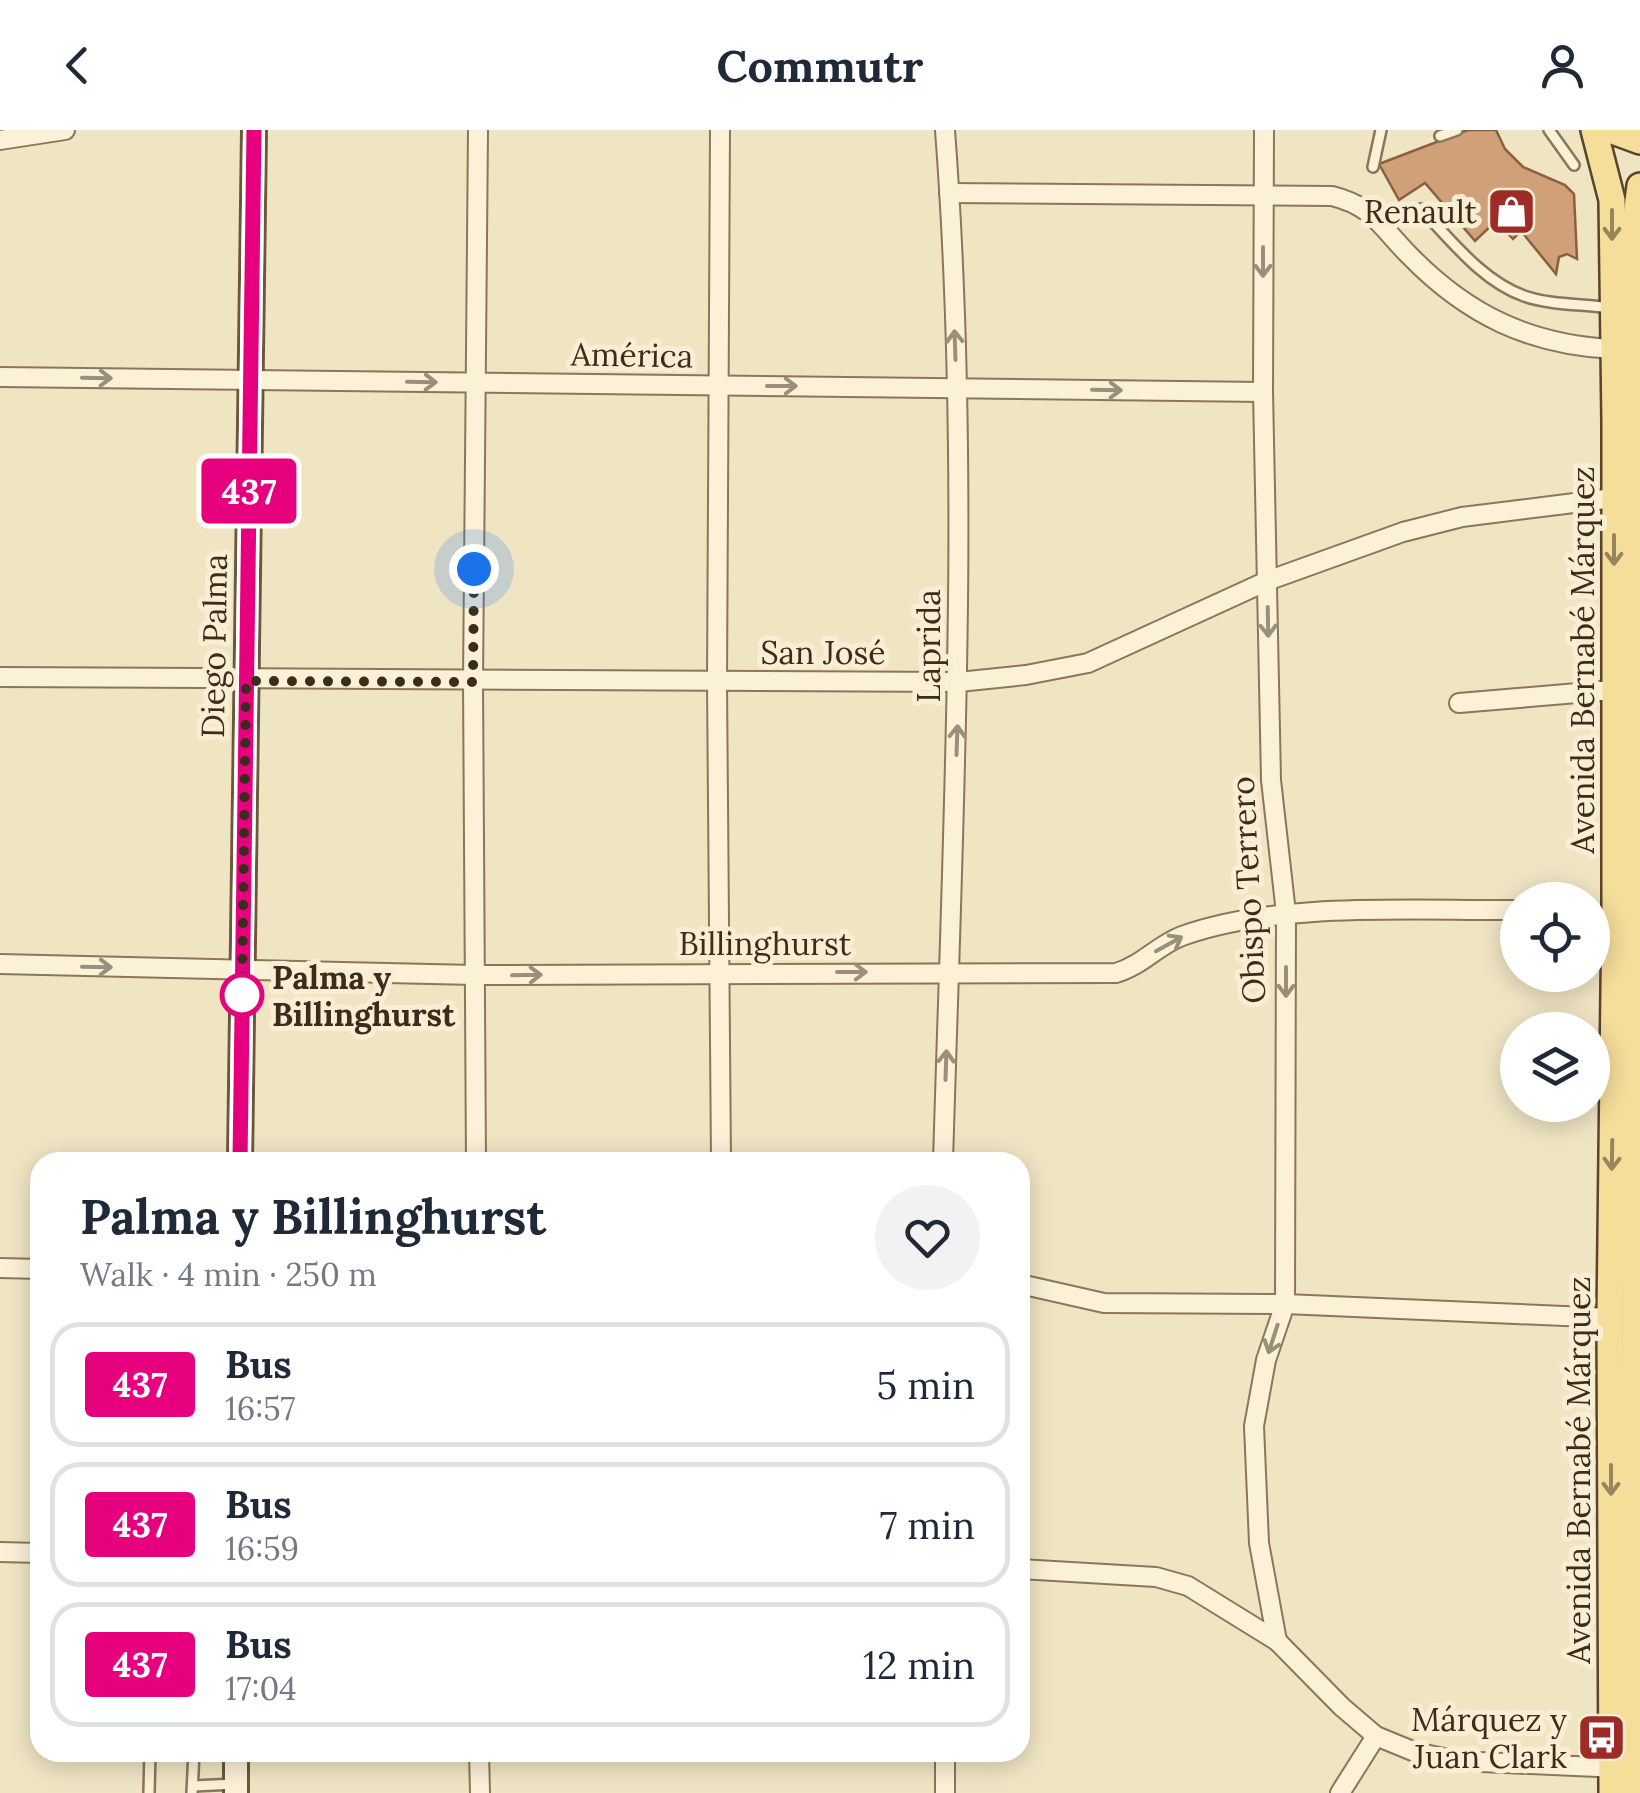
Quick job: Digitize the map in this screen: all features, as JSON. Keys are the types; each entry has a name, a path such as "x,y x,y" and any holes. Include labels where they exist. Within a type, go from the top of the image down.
{"main road":[{"name":"Diego Palma","path":"240,1152 254,130"},
{"name":"Avenida Bernabé Márquez","path":"1594,130 1612,200 1614,908 1610,1318 1626,1778"},
{"path":"1610,130 1640,140"},
{"name":"Avenida Bernabé Márquez","path":"1626,1778 1614,908 1640,186"},
{"path":"236,1762 236,1789"}],"street":[{"path":"0,140 65,130"},
{"path":"476,1152 473,682 478,130"},
{"path":"720,130 717,682 721,1152"},
{"name":"Laprida","path":"943,1152 959,682 957,388 944,130"},
{"name":"Obispo Terrero","path":"1264,130 1263,392 1271,780 1286,913 1285,1304 1266,1360 1254,1426 1259,1543 1277,1641"},
{"path":"949,194 1262,197 1312,193 1349,200 1366,209 1444,288 1478,311 1539,339 1613,350"},
{"name":"América","path":"0,376 1263,392"},
{"name":"San José","path":"0,677 959,682 1026,675 1088,663 1267,581 1403,532 1462,518 1614,498"},
{"path":"1459,703 1614,690"},
{"name":"Billinghurst","path":"0,964 475,975 1116,973 1130,970 1184,936 1286,913 1500,910"},
{"path":"0,1268 30,1269"},
{"path":"1030,1286 1104,1303 1285,1304 1610,1318"},
{"path":"0,1552 30,1553"},
{"path":"1030,1570 1156,1578 1188,1586 1277,1641 1342,1708 1376,1736 1415,1752 1458,1761 1626,1778"},
{"path":"1340,1793 1376,1736"},
{"path":"480,1762 480,1793"},
{"path":"944,1762 945,1793"}],"lane":[{"path":"1373,167 1381,130"},
{"path":"1440,136 1457,130"},
{"path":"1550,130 1574,165"},
{"path":"1421,209 1484,272 1510,290 1543,300 1613,308"},
{"path":"148,1793 150,1762"},
{"path":"194,1762 193,1790 236,1789"}],"building":[{"name":"Renault","path":"1468,130 1496,130 1505,149 1523,167 1565,185 1574,194 1577,259 1567,254 1559,257 1556,274 1521,231 1513,239 1496,221 1475,241 1425,183 1399,200 1379,164"}],"bus line":[{"name":"437","path":"240,1152 254,130"}],"place":[{"name":"Renault","path":"1512,211"},
{"name":"Palma y Billinghurst","path":"242,995"},
{"name":"Márquez y Juan Clark","path":"1602,1737"}],"route":[{"path":"242,995 246,681 473,682 474,569"}]}
